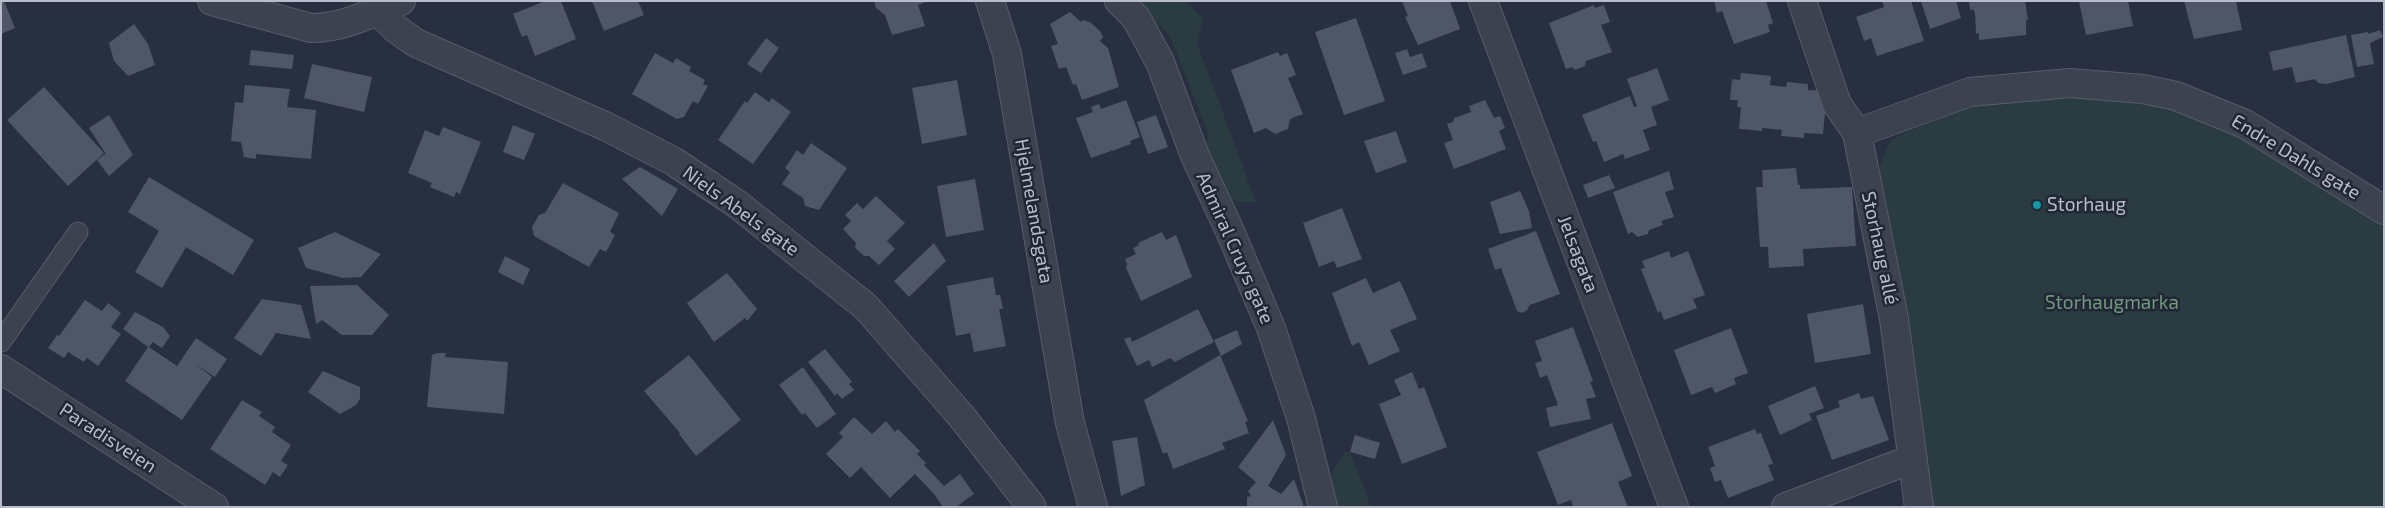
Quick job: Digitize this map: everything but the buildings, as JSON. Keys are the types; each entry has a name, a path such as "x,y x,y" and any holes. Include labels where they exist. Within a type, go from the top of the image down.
{"street":[{"path":"212,1 311,28 336,26 390,6"},
{"name":"Hjelmelandsgata","path":"990,1 1007,54 1070,423 1093,507"},
{"name":"Admiral Cruys gate","path":"1119,1 1136,18 1160,62 1195,156 1229,229 1271,328 1300,418 1323,507"},
{"name":"Jelsagata","path":"1483,1 1674,507"},
{"name":"Storhaug allé","path":"1802,1 1837,104 1857,134 1894,319 1919,507"},
{"name":"Niels Abels gate","path":"390,6 396,29 416,43 605,126 673,161 738,204 866,307 962,417 1032,507"},
{"name":"Endre Dahls gate","path":"1857,134 1970,92 2070,83 2143,89 2176,96 2245,124 2384,210"},
{"name":"Paradisveien","path":"1,369 214,507"},
{"name":"Hjelmelandsgata","path":"1070,423 1074,507"},
{"path":"1786,507 1912,459"}],"lane":[{"path":"1,342 78,232"}],"green space":[{"path":"1132,1 1185,1 1203,18 1197,43 1256,202 1237,202 1227,195 1204,149 1209,136 1170,36"},
{"name":"Storhaugmarka","path":"2107,98 2164,105 2228,129 2308,174 2384,225 2384,507 1931,507 1876,176 1890,141 1906,132 1980,104 2052,99"},
{"path":"1345,452 1350,452 1371,507 1329,507 1329,492 1333,471"}],"place":[{"name":"Storhaug","path":"2037,205"}]}
